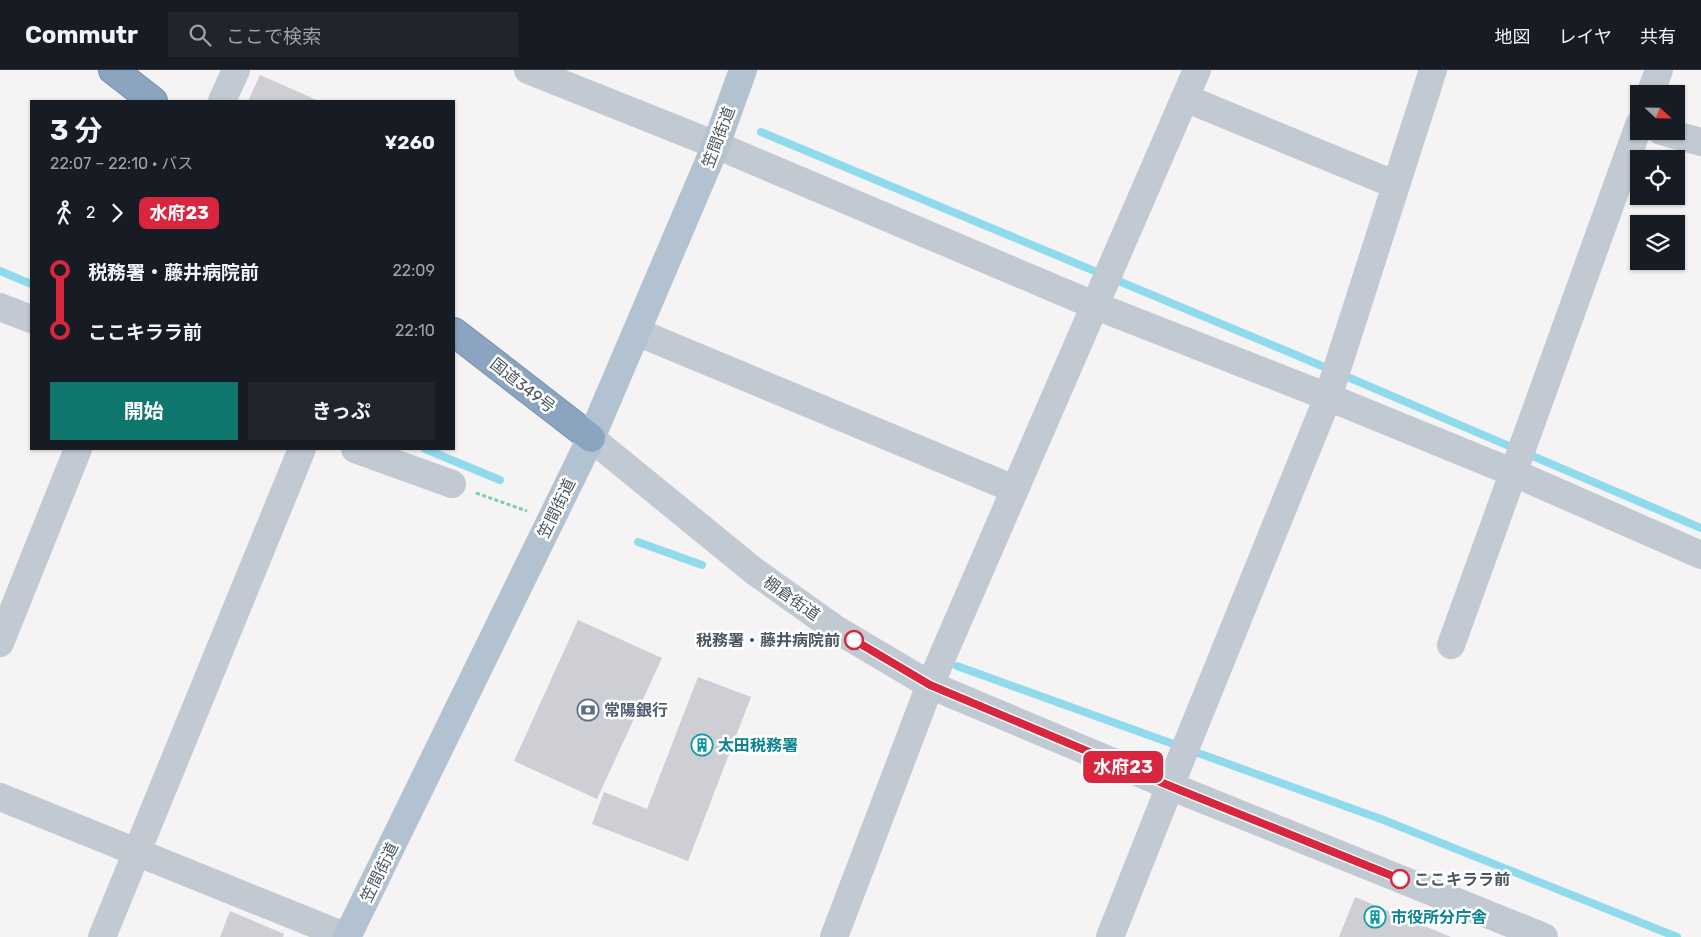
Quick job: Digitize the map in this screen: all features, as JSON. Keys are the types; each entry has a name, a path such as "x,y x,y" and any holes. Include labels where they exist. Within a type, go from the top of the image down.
{"highway":[{"path":"112,70 152,100"},
{"name":"国道349号","path":"455,333 591,438"}],"main road":[{"name":"笠間街道","path":"347,937 591,438 716,145 743,70"}],"street":[{"path":"222,100 236,70"},
{"path":"528,70 716,145 1096,306 1328,397 1514,473 1701,555"},
{"path":"834,937 930,685 1197,70"},
{"path":"1110,937 1328,397 1432,70"},
{"path":"1654,85 1660,70"},
{"path":"1185,98 1396,185"},
{"path":"1685,138 1701,142"},
{"path":"1451,645 1634,140"},
{"path":"0,307 30,319"},
{"path":"637,332 1014,489"},
{"name":"棚倉街道","path":"591,438 754,571 834,628 930,685 1170,786 1544,937"},
{"path":"0,643 78,450"},
{"path":"102,937 302,450"},
{"path":"358,450 452,484"},
{"path":"0,798 347,937"}],"path":[{"path":"452,484 550,520"}],"building":[{"path":"260,75 317,100 248,100"},
{"name":"常陽銀行","path":"578,620 662,658 597,799 514,761"},
{"name":"太田税務署","path":"698,677 751,697 688,861 592,824 604,792 647,809"},
{"name":"市役所分庁舎","path":"1355,897 1451,937 1339,937"},
{"path":"230,911 284,934 283,937 220,937"}],"waterway":[{"path":"761,132 1296,355 1701,528"},
{"path":"0,271 30,284"},
{"path":"427,450 500,480"},
{"path":"638,542 702,565"},
{"path":"957,666 1381,819 1677,937"}],"bus line":[{"name":"水府23","path":"854,640 930,685 1170,786 1400,879"}],"place":[{"name":"税務署・藤井病院前","path":"854,640"},
{"name":"常陽銀行","path":"588,710"},
{"name":"太田税務署","path":"702,745"},
{"name":"ここキララ前","path":"1400,879"},
{"name":"市役所分庁舎","path":"1375,917"}]}
